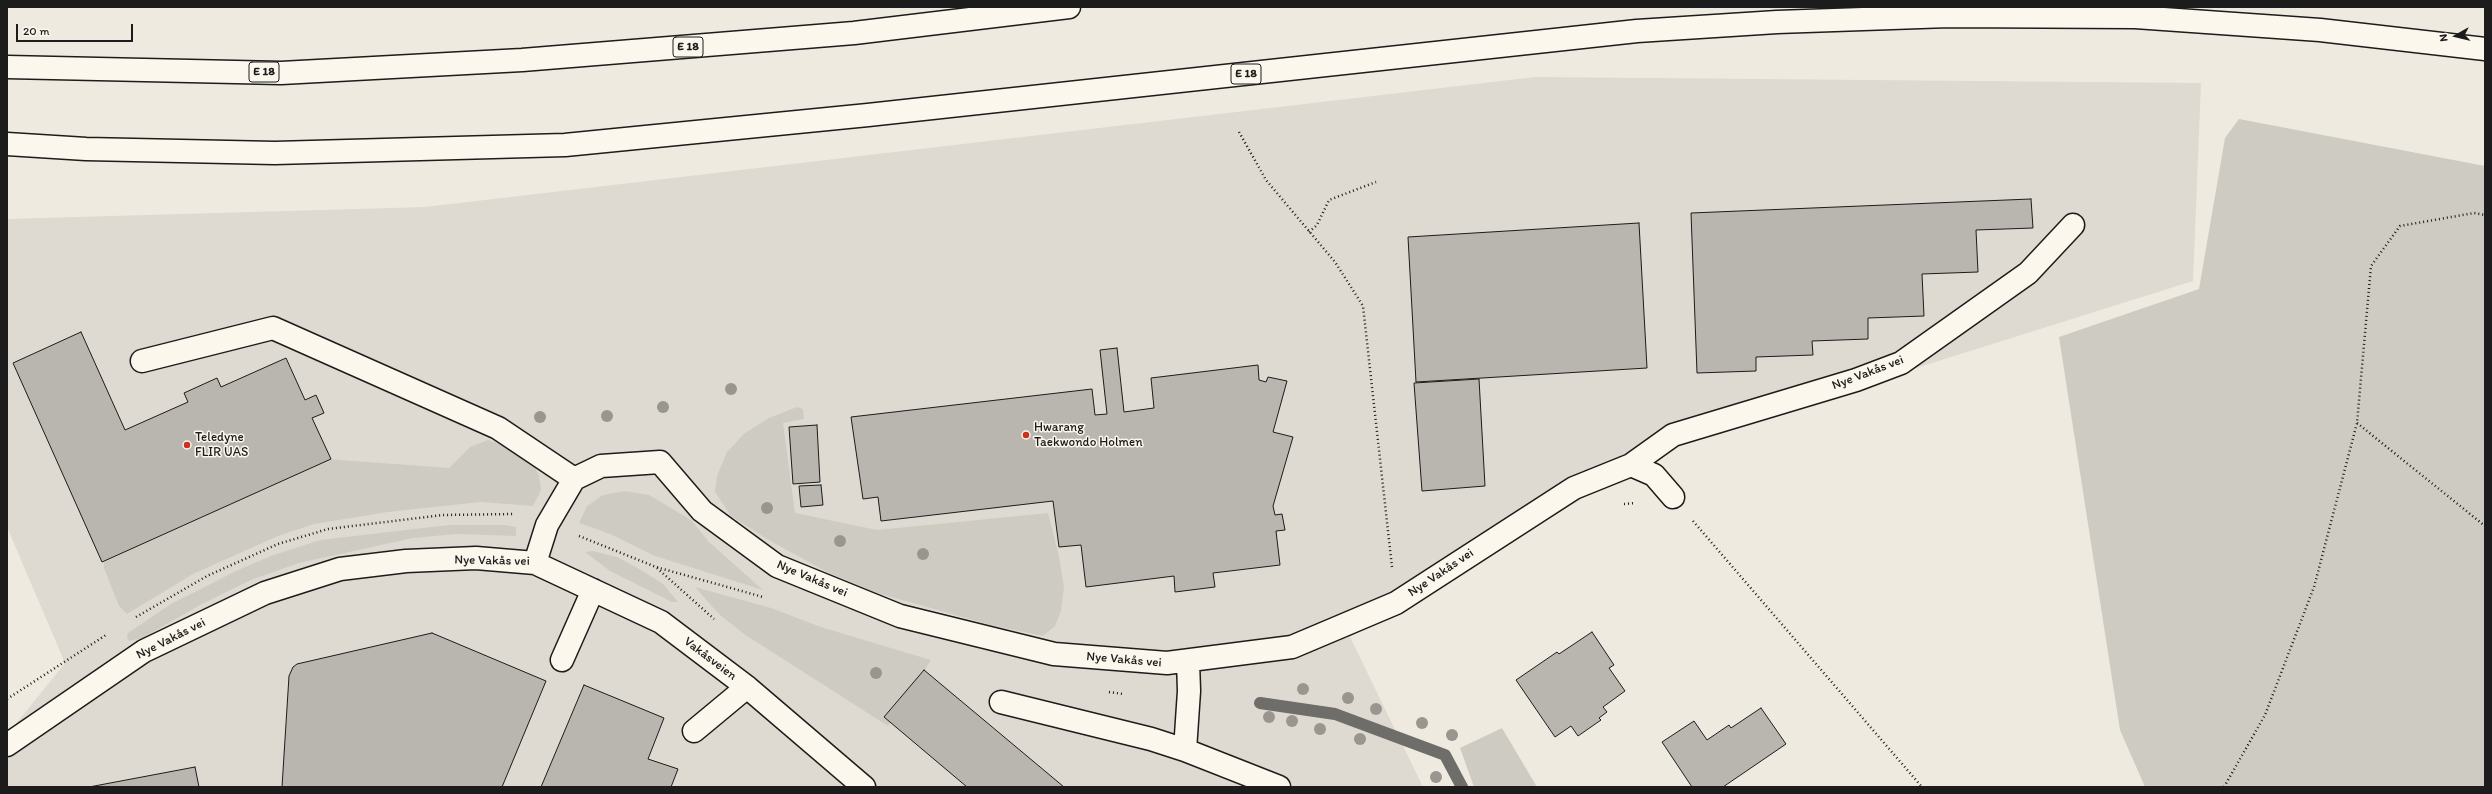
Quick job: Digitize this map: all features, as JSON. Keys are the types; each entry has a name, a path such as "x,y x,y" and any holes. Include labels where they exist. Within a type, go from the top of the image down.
{"main road":[{"name":"E 18","path":"7,67 281,73 466,64 854,33 1069,7"},
{"name":"E 18","path":"7,144 86,149 275,154 565,145 868,116 1638,31 1801,21 1949,16 2136,17 2320,30 2485,49"},
{"name":"Nye Vakås vei","path":"7,745 144,651 265,593 340,569 476,558 535,563 547,525 574,479 601,466 660,462 702,511 777,566 900,616 1054,654 1167,663 1292,647 1396,603 1574,488 1631,465 1673,434 1856,380 1902,363 2028,272 2073,225"},
{"path":"142,361 274,328 498,428 574,479"},
{"path":"1631,465 1654,475 1673,497"},
{"name":"Vakåsveien","path":"535,563 661,622 747,687 864,787"},
{"path":"562,660 593,590"},
{"path":"1185,750 1189,691 1188,661"},
{"path":"694,731 747,687"},
{"path":"1001,702 1151,739 1185,750 1278,787"}],"path":[{"path":"1239,132 1266,180 1335,262 1363,306 1396,603"},
{"path":"1309,232 1317,225 1329,200 1344,192 1376,182"},
{"path":"2224,787 2265,716 2314,587 2357,423 2372,266 2400,226 2474,213 2485,215"},
{"path":"2357,423 2485,526"},
{"path":"1673,497 1922,787"}],"shaded area":[{"path":"1535,77 2201,83 2193,281 1674,444 1350,637 1423,787 7,787 7,735 65,663 7,527 7,219 425,207"},
{"path":"2239,119 2485,166 2485,787 2145,787 2120,730 2059,337 2199,289 2225,138"},
{"path":"797,407 803,409 804,419 783,423 795,513 877,530 1048,513 1059,556 1064,587 1061,611 1055,626 1043,636 991,625 877,593 827,572 767,539 731,516 715,492 717,476 727,452 745,433 769,418"},
{"path":"488,440 504,446 534,465 539,476 541,490 533,506 480,502 388,512 314,524 278,536 193,574 127,614 119,606 104,568 106,480 313,458 449,468 470,447"},
{"path":"625,491 649,495 691,520 709,542 763,590 655,556 610,534 579,523 587,506 603,495"},
{"path":"449,525 505,525 516,527 516,536 456,534 413,538 299,563 251,580 202,604 142,638 129,641 127,638 128,633 171,604 238,570 271,556 320,540"},
{"path":"593,551 617,557 641,570 663,584 678,602 672,602 610,571 585,552"},
{"path":"695,587 771,608 821,627 931,660 888,726 744,634 719,614"},
{"path":"1502,728 1537,787 1474,787 1460,748"}],"building":[{"path":"2031,199 2033,228 1976,230 1978,272 1922,274 1924,316 1868,318 1868,339 1812,341 1813,355 1756,357 1756,371 1697,373 1691,213"},
{"path":"1639,223 1647,368 1416,382 1408,237"},
{"name":"Teledyne FLIR UAS","path":"81,332 125,430 188,402 184,393 217,378 221,387 286,358 305,400 316,395 324,413 312,418 331,459 102,562 13,363"},
{"path":"1117,348 1124,412 1154,408 1151,378 1258,365 1259,380 1266,382 1268,377 1287,381 1273,432 1293,437 1273,506 1275,515 1282,514 1285,530 1276,531 1280,565 1213,573 1215,587 1175,592 1174,576 1086,587 1081,545 1059,547 1053,501 881,521 878,497 863,499 851,417 1092,389 1095,415 1107,414 1100,350"},
{"path":"1479,379 1485,486 1422,491 1414,383"},
{"path":"817,425 820,482 793,484 789,427"},
{"path":"821,485 823,505 801,507 799,486"},
{"path":"1592,632 1614,665 1609,668 1625,691 1603,707 1607,712 1599,718 1601,720 1578,736 1571,726 1555,737 1516,680 1557,652 1559,654"},
{"path":"432,633 546,681 502,787 282,787 289,676 293,667 297,664"},
{"path":"924,670 1064,787 967,787 884,717"},
{"path":"584,685 664,718 648,759 678,769 671,787 541,787"},
{"path":"1761,708 1786,744 1723,787 1692,787 1662,742 1694,721 1707,740 1729,725 1731,728"},
{"path":"195,767 199,787 89,787"}],"waterway":[{"path":"1260,703 1335,714 1445,755 1462,787"}],"place":[{"name":"Hwarang Taekwondo Holmen","path":"1026,435"},
{"name":"Teledyne FLIR UAS","path":"187,445"}]}
